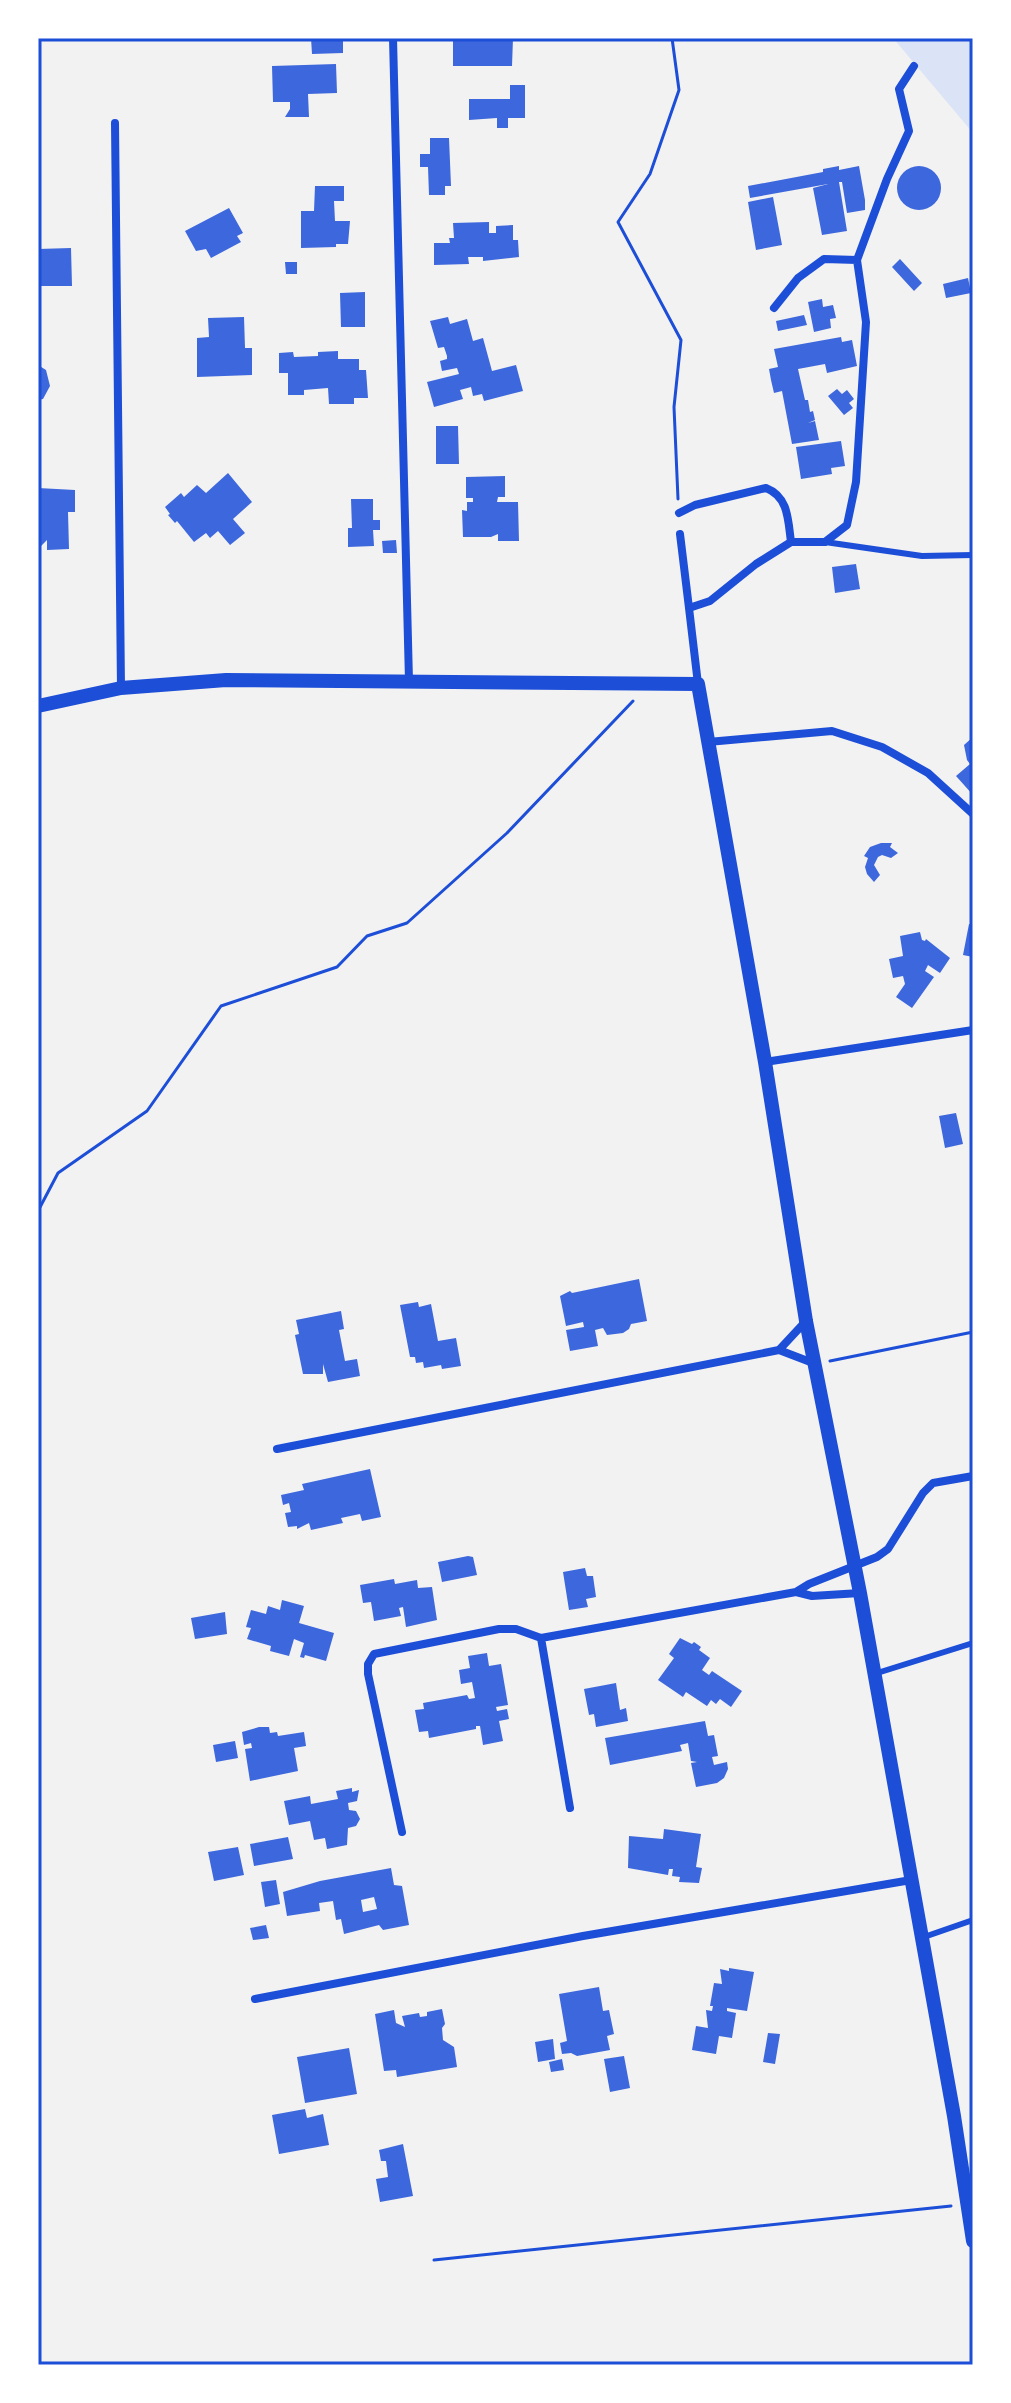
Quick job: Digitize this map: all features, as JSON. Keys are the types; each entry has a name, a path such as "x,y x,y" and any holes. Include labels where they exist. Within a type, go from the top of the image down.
{"street":[{"path":"393,38 409,681"},
{"path":"689,608 710,601 756,564 791,542 825,542 847,525 856,482 866,322 857,260 887,179 909,131 899,89 914,66"},
{"path":"115,123 121,688"},
{"path":"774,308 798,278 824,259 857,260"},
{"path":"679,513 695,505 766,488 776,492 786,506 791,542"},
{"path":"680,534 698,684 765,1062 806,1321 855,1565 954,2116 973,2241"},
{"path":"38,706 121,688 226,680 698,684"},
{"path":"708,742 832,731 882,747 928,773 973,814"},
{"path":"765,1062 973,1030"},
{"path":"779,1350 806,1321"},
{"path":"277,1449 779,1350 814,1364"},
{"path":"402,1832 368,1674 370,1658 382,1651 499,1629 516,1629 541,1638 796,1592 877,1557 888,1549 923,1493 933,1483 973,1476"},
{"path":"796,1592 812,1596 860,1593"},
{"path":"541,1638 570,1808"},
{"path":"255,1999 583,1936 911,1880"}],"lane":[{"path":"825,542 922,556 973,555"},
{"path":"874,1674 973,1643"},
{"path":"921,1938 973,1920"}],"path":[{"path":"672,38 679,90 650,174 618,222 681,340 674,407 679,513"},
{"path":"38,1211 58,1173 147,1111 221,1006 337,967 367,936 407,923 507,833 650,684"},
{"path":"814,1364 973,1332"},
{"path":"434,2260 966,2205"}],"shaded area":[{"path":"893,38 973,38 973,133"}],"building":[{"path":"311,38 343,38 343,53 312,54"},
{"path":"453,38 513,38 512,66 453,66"},
{"path":"336,64 337,93 308,94 309,117 285,117 290,102 273,102 272,66"},
{"path":"510,85 525,85 525,118 508,118 508,128 497,128 497,118 469,120 469,99 510,99"},
{"path":"430,138 449,138 451,186 445,186 445,195 429,195 428,167 420,167 420,154 430,154"},
{"path":"839,166 839,170 859,166 865,200 865,210 847,213 842,182 839,182 847,231 822,235 813,188 828,184 750,198 748,186 823,172 823,169"},
{"path":"919,166 935,172 941,188 935,204 919,210 903,204 897,188 903,172"},
{"path":"315,186 344,186 344,201 334,201 335,221 350,221 348,244 301,248 301,211 314,211"},
{"path":"773,197 782,245 756,250 748,202"},
{"path":"229,208 243,233 237,236 241,242 211,258 206,249 196,251 185,231"},
{"path":"489,222 489,233 496,233 496,226 513,225 513,240 518,240 519,257 483,261 483,257 468,257 469,264 434,265 434,243 450,243 449,238 454,238 453,223"},
{"path":"71,248 72,286 38,286 38,249"},
{"path":"900,259 922,283 914,291 892,267"},
{"path":"285,262 297,262 297,274 286,274"},
{"path":"968,278 971,293 946,298 943,284"},
{"path":"365,292 365,327 341,327 340,293"},
{"path":"822,299 823,307 833,305 836,318 830,319 831,328 814,332 808,302"},
{"path":"804,315 807,325 778,331 776,321"},
{"path":"244,317 245,348 252,348 252,375 197,377 197,338 209,337 208,318"},
{"path":"448,317 450,324 467,319 473,341 483,338 492,371 516,365 523,391 484,401 482,394 473,396 471,387 460,390 463,399 434,407 427,382 459,374 457,368 442,371 440,361 447,359 447,356 444,347 438,348 430,321"},
{"path":"841,337 842,342 852,340 857,366 827,373 825,364 798,369 805,400 808,400 815,420 808,423 815,421 819,440 792,444 782,391 774,393 771,380 769,369 778,367 774,349"},
{"path":"338,351 338,359 359,359 359,370 366,370 368,398 354,398 354,404 329,404 328,388 304,390 304,395 288,395 288,373 279,373 279,353 293,352 294,357"},
{"path":"38,365 46,370 50,386 43,399 38,400"},
{"path":"837,389 842,394 847,390 854,399 849,403 853,408 844,415 828,396"},
{"path":"436,426 458,426 459,464 436,464"},
{"path":"841,441 845,466 831,468 832,474 801,479 796,447"},
{"path":"228,473 252,502 233,519 245,533 230,545 218,531 210,538 206,533 194,542 168,515 165,507 181,493 184,497 197,485 206,493"},
{"path":"505,476 505,497 498,497 497,502 518,502 519,541 498,541 498,534 463,537 462,510 467,511 467,502 473,502 473,498 466,498 466,477"},
{"path":"38,488 75,490 75,512 68,512 69,549 47,550 47,540 38,549"},
{"path":"351,499 373,499 373,520 380,520 380,530 373,530 374,546 348,547 348,528 352,528"},
{"path":"396,540 397,553 383,553 382,541"},
{"path":"856,564 860,589 835,593 832,567"},
{"path":"973,737 973,795 956,776 970,764 964,745"},
{"path":"892,843 890,847 898,853 891,858 878,857 874,865 880,875 874,882 867,874 865,867 868,858 864,856 870,847"},
{"path":"969,924 973,925 973,957 963,955"},
{"path":"920,932 922,940 926,939 950,958 940,973 928,965 925,971 934,977 912,1008 896,997 905,984 903,976 893,978 889,959 903,956 900,936"},
{"path":"956,1113 963,1144 945,1148 939,1116"},
{"path":"639,1279 647,1321 631,1324 623,1333 607,1335 603,1328 595,1330 598,1346 570,1351 566,1330 584,1327 583,1322 566,1326 560,1296 570,1291"},
{"path":"418,1302 419,1307 431,1304 438,1341 456,1338 461,1366 424,1368 423,1362 416,1363 415,1357 410,1357 400,1305"},
{"path":"341,1311 344,1329 339,1330 345,1361 357,1359 360,1376 328,1382 323,1364 323,1374 303,1374 295,1335 299,1334 296,1320"},
{"path":"370,1469 381,1517 362,1521 360,1514 341,1518 343,1523 311,1530 309,1523 297,1529 297,1526 288,1527 285,1513 291,1512 289,1503 283,1505 281,1495 304,1490 302,1484"},
{"path":"473,1557 477,1575 442,1582 438,1562"},
{"path":"585,1568 587,1576 593,1576 596,1597 586,1599 588,1607 569,1610 563,1572"},
{"path":"394,1579 395,1584 417,1580 418,1588 432,1587 437,1620 406,1627 403,1607 399,1608 401,1616 374,1621 371,1602 363,1603 360,1585"},
{"path":"282,1600 304,1606 299,1623 334,1633 326,1661 305,1655 304,1658 300,1657 304,1643 294,1639 289,1656 270,1651 271,1646 247,1639 251,1628 246,1627 251,1610 266,1614 268,1606 280,1610"},
{"path":"225,1612 227,1634 195,1639 191,1618"},
{"path":"680,1638 692,1644 694,1642 710,1658 702,1670 709,1675 712,1671 742,1691 731,1707 720,1699 716,1704 711,1700 707,1706 686,1692 683,1697 658,1680 674,1658 669,1654"},
{"path":"487,1653 489,1666 501,1664 508,1705 496,1707 497,1711 507,1709 509,1719 499,1721 503,1741 483,1745 480,1726 429,1738 428,1731 419,1732 415,1710 424,1709 423,1703 467,1695 469,1699 475,1698 472,1682 461,1684 459,1670 470,1668 468,1656"},
{"path":"616,1683 620,1710 626,1708 628,1721 596,1727 594,1714 589,1715 584,1689"},
{"path":"705,1721 708,1736 714,1735 718,1756 712,1757 714,1765 727,1762 724,1778 717,1783 696,1787 691,1763 697,1762 691,1761 688,1743 680,1745 682,1751 610,1765 605,1738"},
{"path":"269,1727 270,1733 277,1732 278,1736 304,1732 306,1746 294,1748 298,1771 250,1781 245,1749 252,1748 251,1743 244,1745 242,1732"},
{"path":"235,1741 238,1758 216,1762 213,1745"},
{"path":"352,1788 352,1792 359,1790 357,1801 348,1803 349,1810 356,1811 360,1819 356,1826 348,1828 347,1845 327,1849 325,1838 314,1840 310,1821 289,1825 284,1801 310,1796 311,1804 338,1799 336,1791"},
{"path":"664,1829 701,1834 696,1867 702,1868 699,1883 679,1882 680,1877 672,1876 673,1869 669,1869 668,1875 628,1868 629,1836 663,1839"},
{"path":"288,1837 293,1859 254,1866 250,1844"},
{"path":"238,1847 244,1875 214,1881 208,1852"},
{"path":"391,1868 394,1885 402,1886 409,1925 383,1930 379,1925 344,1934 341,1919 336,1920 333,1901 319,1903 320,1911 287,1916 283,1892 320,1881","holes":["374,1897 377,1909 363,1912 361,1900"]},
{"path":"276,1880 280,1904 265,1907 261,1882"},
{"path":"266,1925 269,1938 253,1940 250,1928"},
{"path":"729,1968 754,1972 747,2011 727,2008 727,2011 736,2013 732,2038 719,2036 716,2054 692,2050 696,2026 708,2028 706,2010 712,2011 714,1983 722,1984 720,1969 729,1971"},
{"path":"599,1987 603,2011 609,2010 614,2034 607,2036 610,2050 577,2056 562,2054 560,2043 567,2041 559,1994"},
{"path":"442,2009 445,2024 442,2028 443,2040 454,2047 457,2067 397,2077 396,2070 384,2071 375,2014 394,2010 396,2023 405,2027 402,2016 419,2013 420,2017 427,2016 427,2012"},
{"path":"768,2033 780,2034 775,2064 763,2062"},
{"path":"553,2039 555,2059 538,2062 535,2042"},
{"path":"349,2048 357,2094 305,2103 297,2057"},
{"path":"624,2056 630,2088 610,2092 604,2059"},
{"path":"562,2059 564,2070 551,2072 549,2062"},
{"path":"305,2109 307,2118 323,2114 329,2145 279,2154 272,2115"},
{"path":"403,2144 413,2196 380,2202 376,2179 388,2177 386,2161 381,2161 379,2150"}]}
